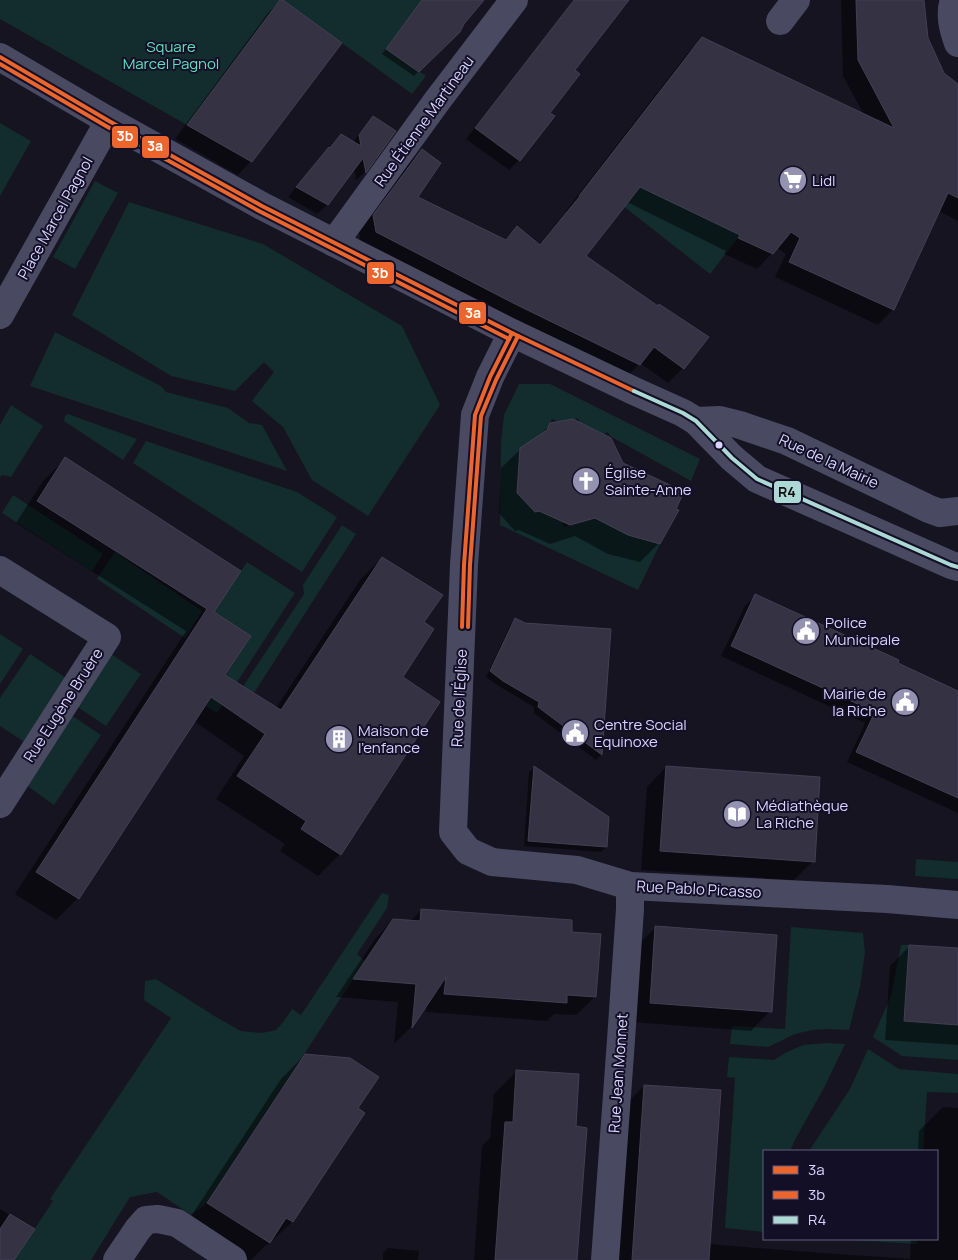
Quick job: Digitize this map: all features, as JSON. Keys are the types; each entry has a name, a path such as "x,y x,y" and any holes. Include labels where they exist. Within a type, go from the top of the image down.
{"street":[{"name":"Rue Étienne Martineau","path":"334,242 514,0"},
{"path":"954,0 952,5 952,28 958,43"},
{"path":"0,57 109,121 262,206 512,332 683,413 696,421 732,458 757,479 958,567"},
{"name":"Place Marcel Pagnol","path":"0,315 109,121"},
{"name":"Rue de l'Église","path":"453,832 464,565 475,416 490,377 512,332"},
{"name":"Rue de la Mairie","path":"696,421 720,420 787,441 929,509 940,513 958,512"},
{"name":"Rue Eugène Bruère","path":"0,570 107,637 0,804"},
{"name":"Rue Pablo Picasso","path":"453,832 468,851 492,862 577,870 630,886 887,899 958,905"},
{"name":"Rue Jean Monnet","path":"605,1260 630,910 630,886"},
{"path":"117,1260 138,1228 146,1220 158,1219 177,1223 233,1260"}],"green space":[{"name":"Square Marcel Pagnol","path":"0,0 280,0 187,125 0,19"},
{"path":"283,0 423,0 387,49 426,76 412,94"},
{"path":"0,123 31,141 0,196"},
{"path":"601,167 740,235 710,274 590,180"},
{"path":"95,181 118,193 75,269 53,257"},
{"path":"129,202 263,244 402,326 440,405 368,516 312,480 283,427 252,401 274,372 264,362 235,391 171,376 72,315"},
{"path":"55,332 161,386 166,392 228,408 249,423 262,425 287,471 30,386"},
{"path":"519,384 550,384 700,459 691,481 610,436 608,432 604,434 580,423 578,418 575,419 577,422 555,424 557,421 552,419 542,440 532,446 530,442 526,444 526,473 517,493 521,495 535,512 539,511 562,521 564,527 568,526 566,521 575,502 660,544 638,590 500,525 501,442 504,415"},
{"path":"11,405 43,426 11,477 2,475 0,477 0,425"},
{"path":"68,414 137,439 123,460 64,421 65,416"},
{"path":"146,441 297,492 337,517 302,572 133,463"},
{"path":"13,495 103,554 92,571 2,513"},
{"path":"342,525 356,534 245,707 238,694 304,594 303,585"},
{"path":"115,552 202,611 185,638 97,579"},
{"path":"247,562 295,593 217,713 206,706 251,636 214,612"},
{"path":"0,634 23,649 0,684"},
{"path":"30,654 69,680 26,743 0,726 0,698"},
{"path":"111,654 141,674 106,726 76,706"},
{"path":"71,715 101,735 54,805 25,784"},
{"path":"916,859 958,862 958,879 915,876"},
{"path":"382,893 389,895 387,908 357,954 365,961 207,1203 191,1215 157,1192 130,1197 91,1260 14,1260 53,1201 50,1199 171,1018 144,1000 145,981 156,979 241,1031 262,1033 276,1030 292,1009 301,1015"},
{"path":"791,927 863,933 865,953 860,987 849,1030 812,1030 795,1034 768,1047 730,1044 732,1026 785,1029"},
{"path":"901,945 909,945 904,1021 958,1025 958,1060 902,1056 873,1037 891,996"},
{"path":"845,1044 790,1150 763,1150 763,1232 725,1228 735,1078 727,1077 729,1057 774,1060 803,1045"},
{"path":"868,1049 899,1069 958,1074 958,1093 927,1092 923,1150 810,1150 850,1089"},
{"path":"851,1240 917,1240 917,1244"}],"building":[{"path":"280,0 283,0 342,43 252,162 187,125"},
{"path":"422,0 484,0 464,24 460,32 419,72 386,49"},
{"path":"574,0 629,0 575,70 580,74 550,113 555,116 520,161 475,128"},
{"path":"856,0 924,0 928,38 944,73 958,84 958,198 948,193 894,310 789,262 800,238 791,232 773,254 738,238 740,235 640,187 586,256 658,306 659,304 709,337 684,369 654,347 640,365 513,303 376,232 373,215 422,149 441,163 418,197 506,240 517,226 540,245 702,37 894,128 858,60"},
{"path":"373,116 396,131 366,173 363,158 328,205 296,187 341,134 361,146 359,135"},
{"name":"Église Sainte-Anne","path":"573,419 611,438 623,463 670,485 683,494 676,509 679,510 660,544 628,535 595,518 570,525 539,511 535,512 517,493 520,448 547,430 550,423"},
{"path":"65,457 241,571 214,612 251,636 225,675 281,710 382,557 443,595 424,622 434,629 403,677 440,702 341,855 301,829 306,821 237,776 265,734 211,697 79,899 36,872 207,609 37,501"},
{"name":"Mairie de la Riche","path":"755,594 899,660 898,663 958,691 958,798 856,752 875,712 731,646"},
{"path":"515,618 525,623 611,629 602,755 538,707 539,702 503,681 490,671"},
{"path":"534,766 609,817 607,847 528,841"},
{"name":"Médiathèque La Riche","path":"666,766 820,777 815,862 660,851"},
{"path":"421,909 572,920 572,932 601,934 596,997 567,995 567,1003 444,994 446,977 412,1028 416,984 353,979 393,919 420,921"},
{"path":"655,926 777,935 772,1012 650,1003"},
{"path":"909,945 958,948 958,1025 904,1021"},
{"path":"305,1054 350,1058 379,1077 358,1108 365,1113 293,1222 286,1218 270,1243 207,1203"},
{"path":"516,1070 579,1074 576,1126 587,1128 577,1260 495,1260 505,1122 513,1122"},
{"path":"644,1085 721,1090 709,1260 632,1260"},
{"path":"10,1214 35,1229 14,1260 0,1260 0,1229"}],"transit line":[{"name":"3a","path":"0,57 109,121 262,206 512,333 634,391"},
{"name":"3b","path":"0,64 106,126 259,211 509,339"},
{"name":"3a","path":"462,627 464,565 475,415 490,377 512,333"},
{"name":"3b","path":"468,627 470,565 481,416 518,336"},
{"name":"R4","path":"634,391 683,413 696,421 732,458 757,479 958,567"}],"place":[{"name":"Lidl","path":"793,180"},
{"name":"Église Sainte-Anne","path":"586,481"},
{"name":"Police Municipale","path":"806,631"},
{"name":"Mairie de la Riche","path":"905,702"},
{"name":"Centre Social Equinoxe","path":"575,733"},
{"name":"Maison de l'enfance","path":"339,739"},
{"name":"Médiathèque La Riche","path":"737,814"}]}
